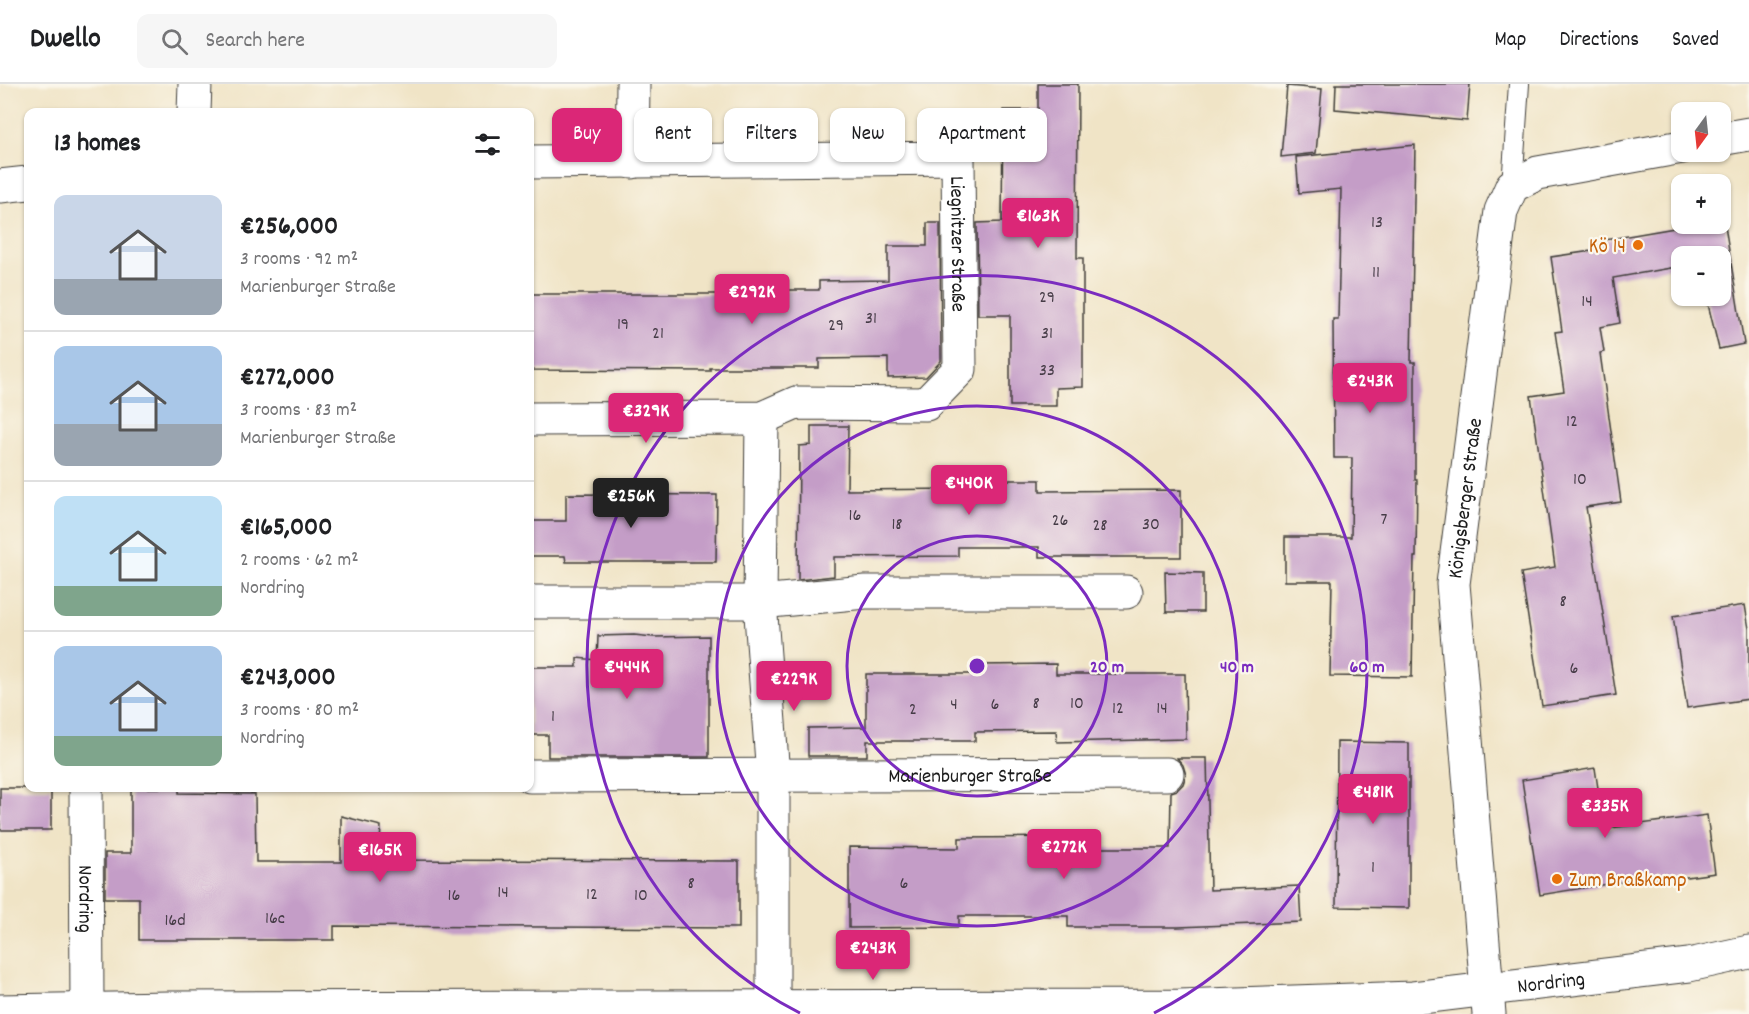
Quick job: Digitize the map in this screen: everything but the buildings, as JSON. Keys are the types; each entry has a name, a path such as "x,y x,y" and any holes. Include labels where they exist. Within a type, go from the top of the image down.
{"street":[{"path":"194,108 195,84"},
{"path":"632,162 633,84"},
{"path":"1731,137 1749,134"},
{"path":"1512,186 1538,173 1671,149"},
{"name":"Liegnitzer Straße","path":"534,162 958,158 960,369 926,404 796,403 762,418"},
{"path":"0,186 24,183"},
{"name":"Königsberger Straße","path":"1488,1002 1453,584 1501,211 1512,186"},
{"path":"534,419 762,418 760,602 773,776 773,1006"},
{"path":"534,602 760,602 865,592 1126,592"},
{"name":"Marienburger Straße","path":"534,776 1167,774"},
{"name":"Nordring","path":"86,792 87,1010"},
{"name":"Nordring","path":"0,1011 773,1006 921,1010 1202,1005 1413,998 1488,1002 1749,952"}],"lane":[{"path":"1512,186 1519,84"}],"place":[{"name":"Kö 14","path":"1638,245"},
{"name":"Zum Braßkamp","path":"1557,879"}]}
